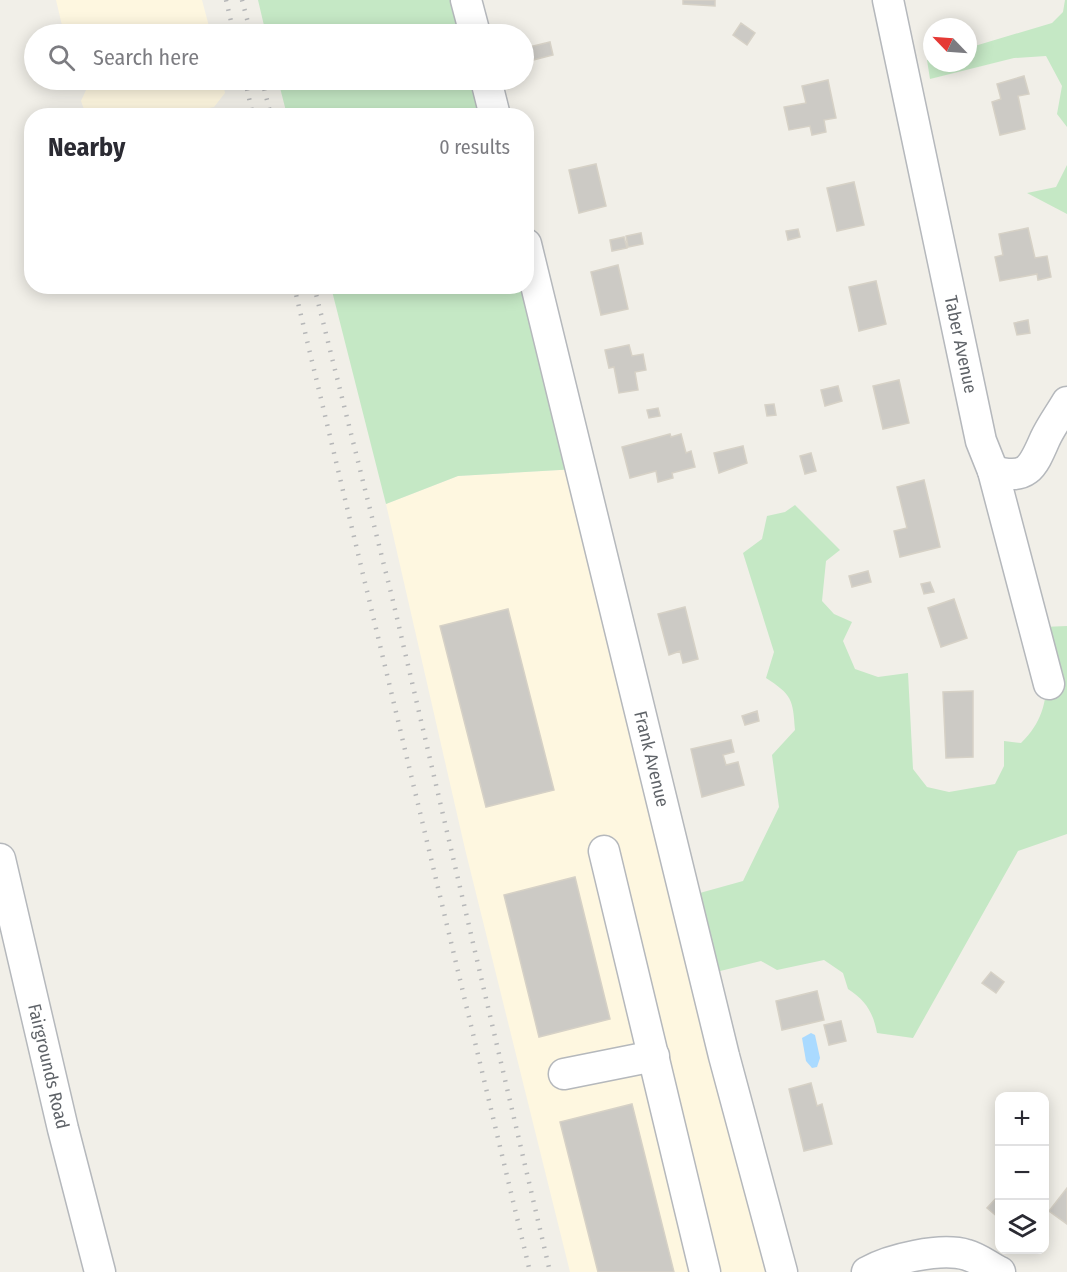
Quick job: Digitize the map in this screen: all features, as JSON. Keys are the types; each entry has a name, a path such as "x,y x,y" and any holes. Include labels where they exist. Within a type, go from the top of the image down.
{"street":[{"path":"466,0 472,24"},
{"name":"Taber Avenue","path":"888,0 981,441 993,471 1048,684"},
{"path":"488,90 493,108"},
{"name":"Frank Avenue","path":"534,277 721,1045 782,1272"},
{"path":"993,471 1012,476 1027,471 1038,457 1046,437 1067,402"},
{"path":"604,851 705,1272"},
{"name":"Fairgrounds Road","path":"0,859 99,1272"},
{"path":"564,1074 654,1056"},
{"path":"867,1272 882,1263 936,1253 967,1255 1000,1272"}],"shaded area":[{"path":"56,0 202,0 208,24 62,24"},
{"path":"86,90 224,90 225,93 214,107 209,108 84,108 81,101"},
{"path":"577,469 780,1272 570,1272 465,849 386,504 458,476"}],"green space":[{"path":"258,0 465,0 471,24 264,24"},
{"path":"1065,0 1067,0 1067,127 1057,114 1062,86 1046,56 1014,58 977,67 977,45 1052,23 1063,12"},
{"path":"929,72 958,72 930,79"},
{"path":"281,90 487,90 491,108 285,108"},
{"path":"1067,165 1067,214 1027,193 1056,187"},
{"path":"333,294 528,294 577,469 458,476 386,504"},
{"path":"795,505 840,550 826,561 822,601 834,614 852,622 843,641 855,669 878,677 908,673 913,769 927,787 949,792 995,784 1004,766 1004,741 1021,743 1040,717 1047,674 1043,627 1067,626 1067,834 1018,851 913,1038 877,1033 871,1013 860,998 848,989 843,973 824,960 777,970 761,961 712,973 689,896 743,881 779,807 772,755 795,730 793,711 786,694 766,678 774,652 743,553 762,539 767,516 785,512"}],"water":[{"path":"811,1033 815,1035 820,1058 817,1067 812,1068 806,1061 802,1038"}],"building":[{"path":"683,0 715,0 715,6 683,4"},
{"path":"741,23 755,33 747,45 733,35"},
{"path":"550,42 553,55 534,60 534,46"},
{"path":"1024,76 1029,94 1018,96 1025,129 1000,135 992,102 1001,99 997,84"},
{"path":"828,80 836,118 824,120 826,132 812,135 810,126 789,130 784,107 806,103 802,86"},
{"path":"596,164 606,206 579,213 569,170"},
{"path":"854,182 864,225 837,231 827,188"},
{"path":"1028,228 1035,258 1047,256 1051,277 1038,280 1037,274 1000,281 995,257 1003,255 999,234"},
{"path":"798,229 800,237 788,240 786,231"},
{"path":"641,233 643,244 628,247 626,236"},
{"path":"624,237 627,248 612,251 610,240"},
{"path":"618,265 628,309 601,315 591,272"},
{"path":"876,281 886,324 859,331 849,287"},
{"path":"1028,320 1030,333 1017,335 1014,323"},
{"path":"629,345 632,356 643,354 646,370 635,372 638,390 619,393 614,367 609,368 605,350"},
{"path":"899,380 909,423 883,429 873,386"},
{"path":"838,386 842,401 825,406 821,390"},
{"path":"774,404 776,415 767,416 765,405"},
{"path":"658,408 660,416 649,418 647,410"},
{"path":"670,434 671,437 681,434 686,453 691,451 695,467 672,473 673,478 658,482 656,471 630,478 622,447"},
{"path":"743,446 747,463 719,473 714,453"},
{"path":"811,453 816,471 805,474 800,456"},
{"path":"924,480 940,547 900,557 894,531 907,528 897,487"},
{"path":"868,571 871,582 852,587 849,576"},
{"path":"930,582 934,592 924,594 921,584"},
{"path":"954,599 967,638 941,647 928,608"},
{"path":"685,607 698,659 683,663 680,651 669,655 658,614"},
{"path":"508,609 554,790 486,807 440,626"},
{"path":"973,691 973,757 946,758 943,692"},
{"path":"757,711 759,721 745,725 742,716"},
{"path":"731,740 734,752 723,755 726,765 738,762 744,785 702,797 691,749"},
{"path":"575,877 610,1019 539,1037 504,895"},
{"path":"991,972 1004,982 996,993 982,983"},
{"path":"817,991 824,1020 782,1030 776,1001"},
{"path":"841,1021 846,1041 829,1045 824,1025"},
{"path":"811,1083 817,1106 822,1104 832,1144 804,1151 789,1089"},
{"path":"632,1104 674,1272 598,1272 560,1122"},
{"path":"1067,1188 1067,1224 1049,1211"},
{"path":"995,1199 995,1215 987,1208"}],"railway":[{"path":"226,0 232,24"},
{"path":"242,0 248,24"},
{"path":"247,90 251,108"},
{"path":"264,90 269,108"},
{"path":"296,294 530,1272"},
{"path":"316,294 393,601 550,1272"}]}
